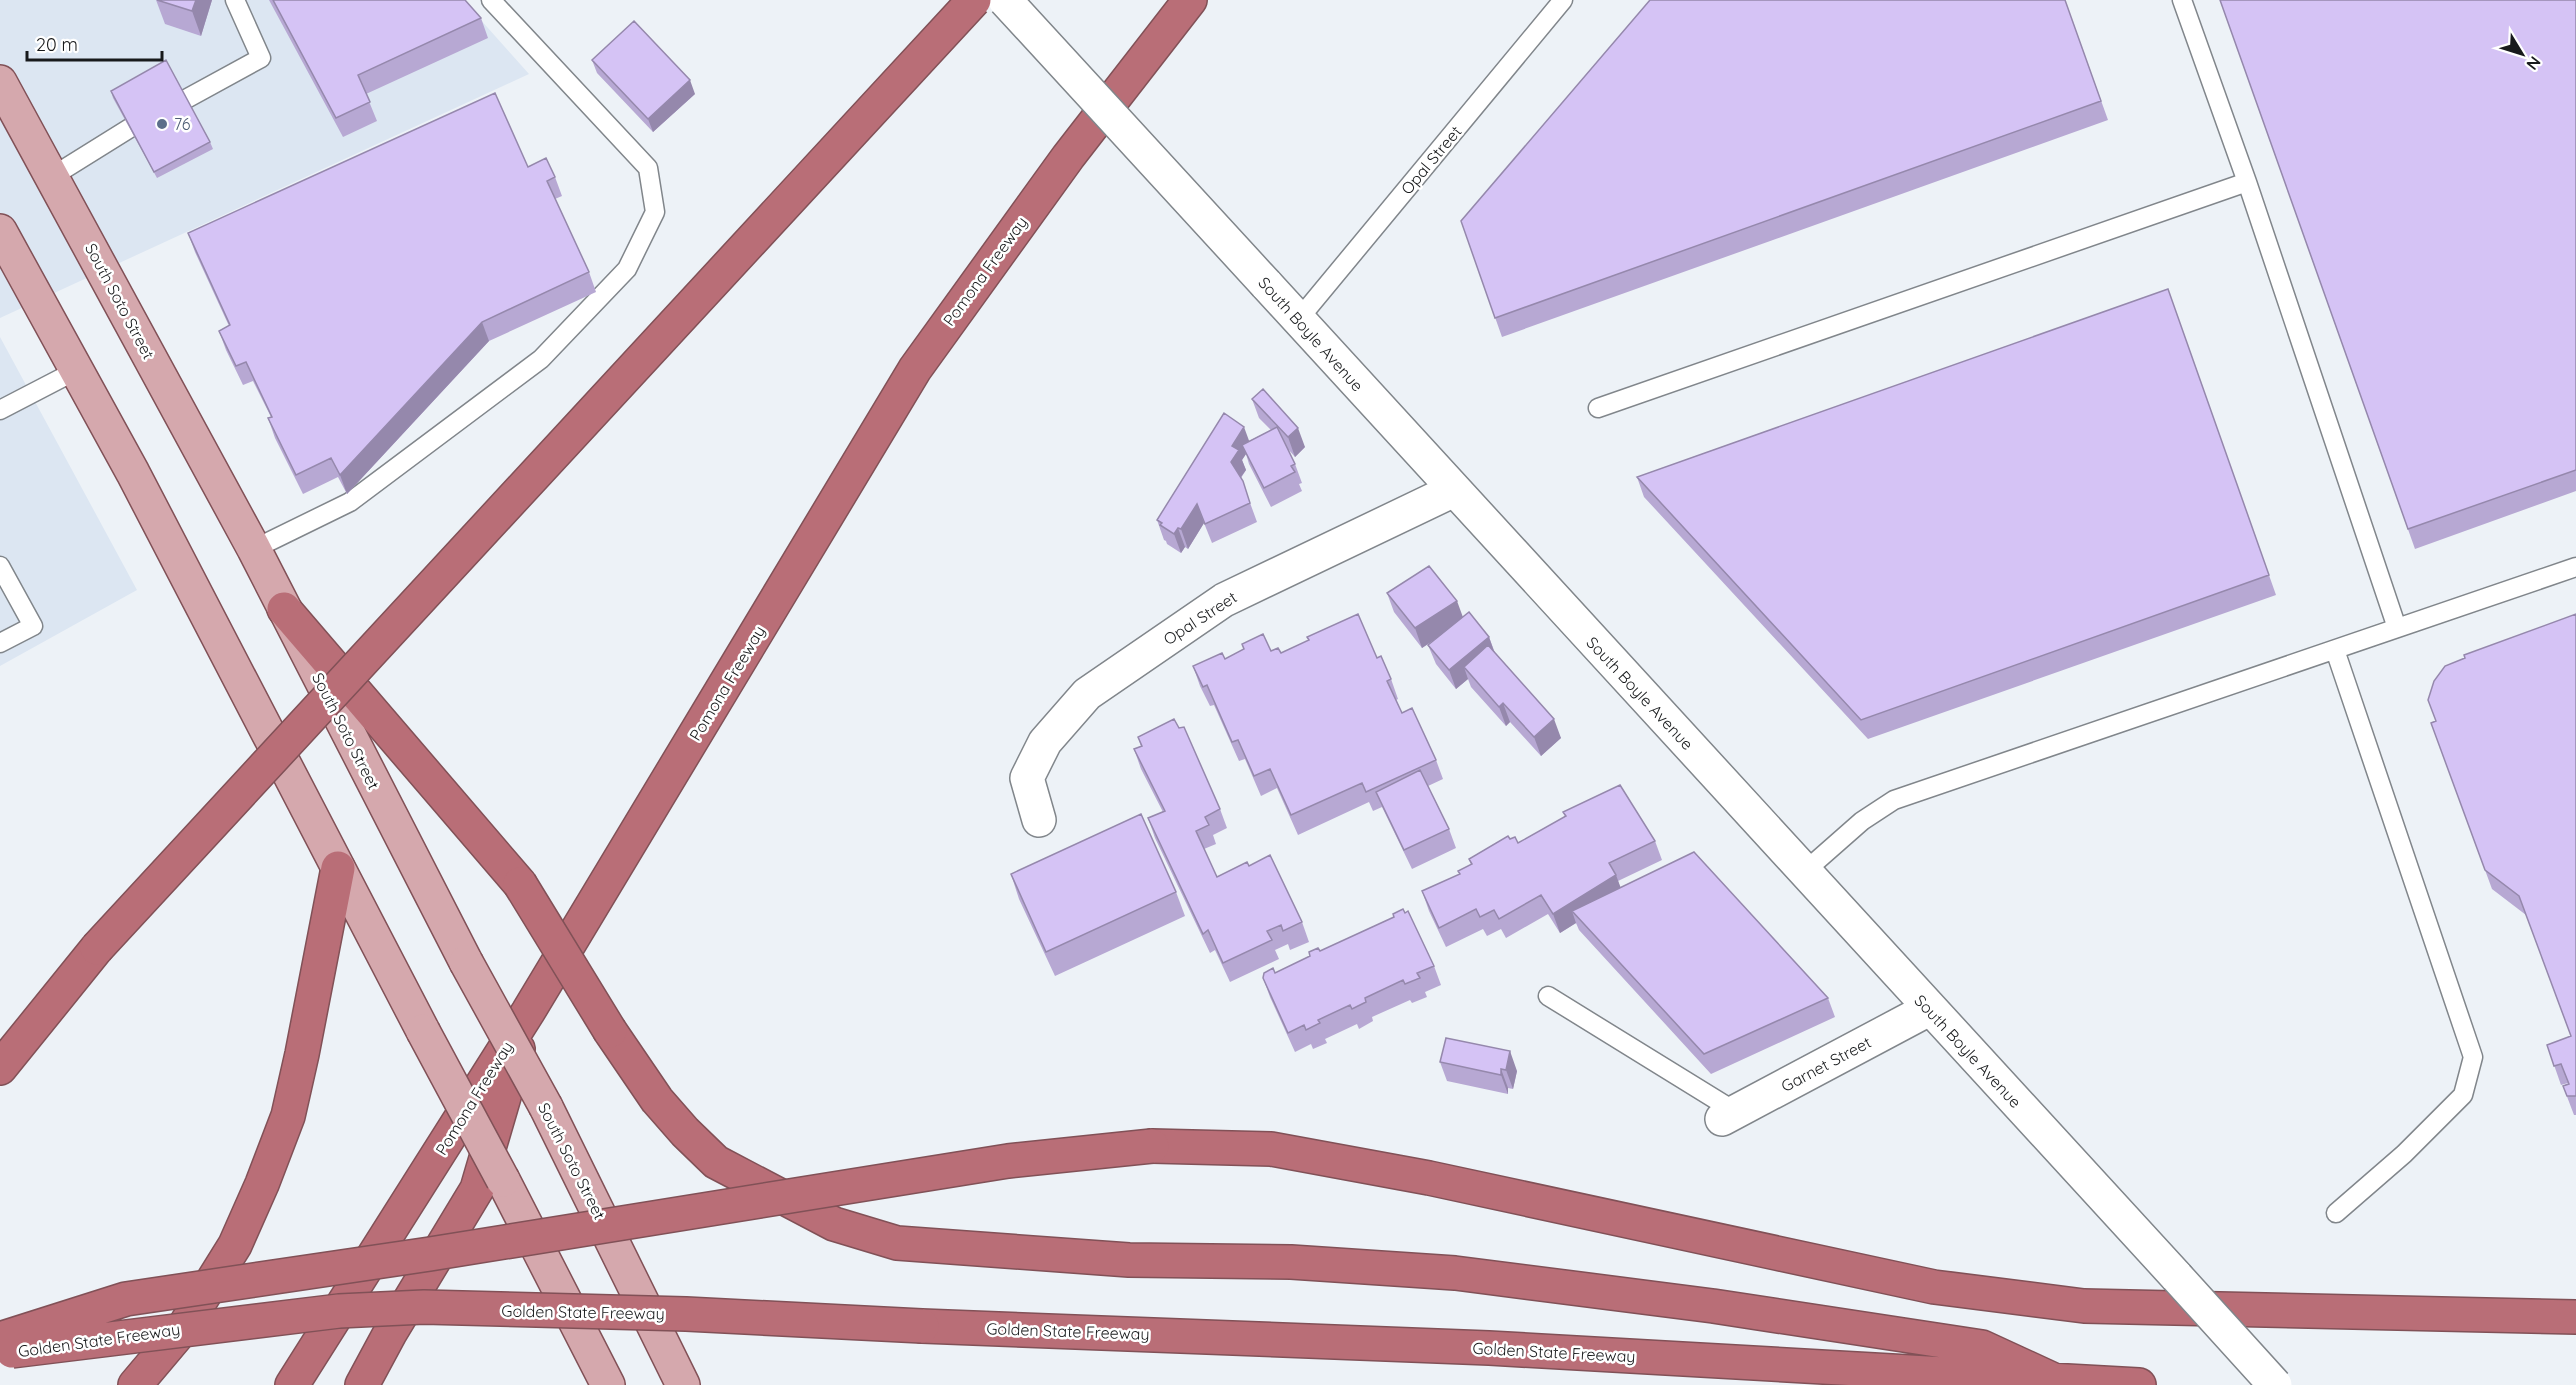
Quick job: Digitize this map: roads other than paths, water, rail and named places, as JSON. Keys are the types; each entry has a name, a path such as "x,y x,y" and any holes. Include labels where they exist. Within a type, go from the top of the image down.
{"highway":[{"path":"0,1049 97,948 974,0"},
{"name":"Pomona Freeway","path":"292,1385 528,1012 915,369 1068,157 1190,0"},
{"path":"284,609 520,884 610,1031 657,1100 685,1132 716,1161 834,1224 897,1243 1129,1260 1291,1262 1455,1273 1713,1306 1982,1347 2058,1382"},
{"path":"135,1385 184,1327 235,1245 262,1184 288,1116 303,1054 338,868"},
{"path":"0,1068 97,948"},
{"path":"362,1385 390,1333 477,1189 528,1012"},
{"path":"0,1339 126,1299 453,1251 1008,1161 1152,1146 1271,1149 1429,1178 1934,1287 2084,1306 2576,1317"},
{"name":"Golden State Freeway","path":"0,1353 339,1311 424,1307 686,1314 922,1326 1489,1348 2139,1385"}],"main road":[{"name":"South Boyle Avenue","path":"1005,0 2275,1385"},
{"name":"South Soto Street","path":"0,82 254,549 466,962 546,1107 683,1385"},
{"path":"0,231 133,473 608,1385"},
{"name":"Opal Street","path":"1040,820 1027,778 1045,742 1087,694 1224,600 1454,490"},
{"name":"Garnet Street","path":"1729,1116 1929,1009"}],"lane":[{"path":"186,99 261,57 235,0"},
{"path":"254,549 350,502 541,358 627,269 655,212 648,168 491,0"},
{"name":"Opal Street","path":"1298,320 1563,0"},
{"path":"2182,0 2247,182 2397,628"},
{"path":"53,176 130,128"},
{"path":"1598,408 2247,182"},
{"path":"0,410 77,370"},
{"path":"0,566 33,626 0,643"},
{"path":"1804,872 1862,821 1894,800 2576,567"},
{"path":"2335,650 2473,1057 2463,1095 2404,1154 2336,1213"},
{"path":"1548,996 1729,1116"}],"place":[{"name":"76","path":"162,124"}]}
